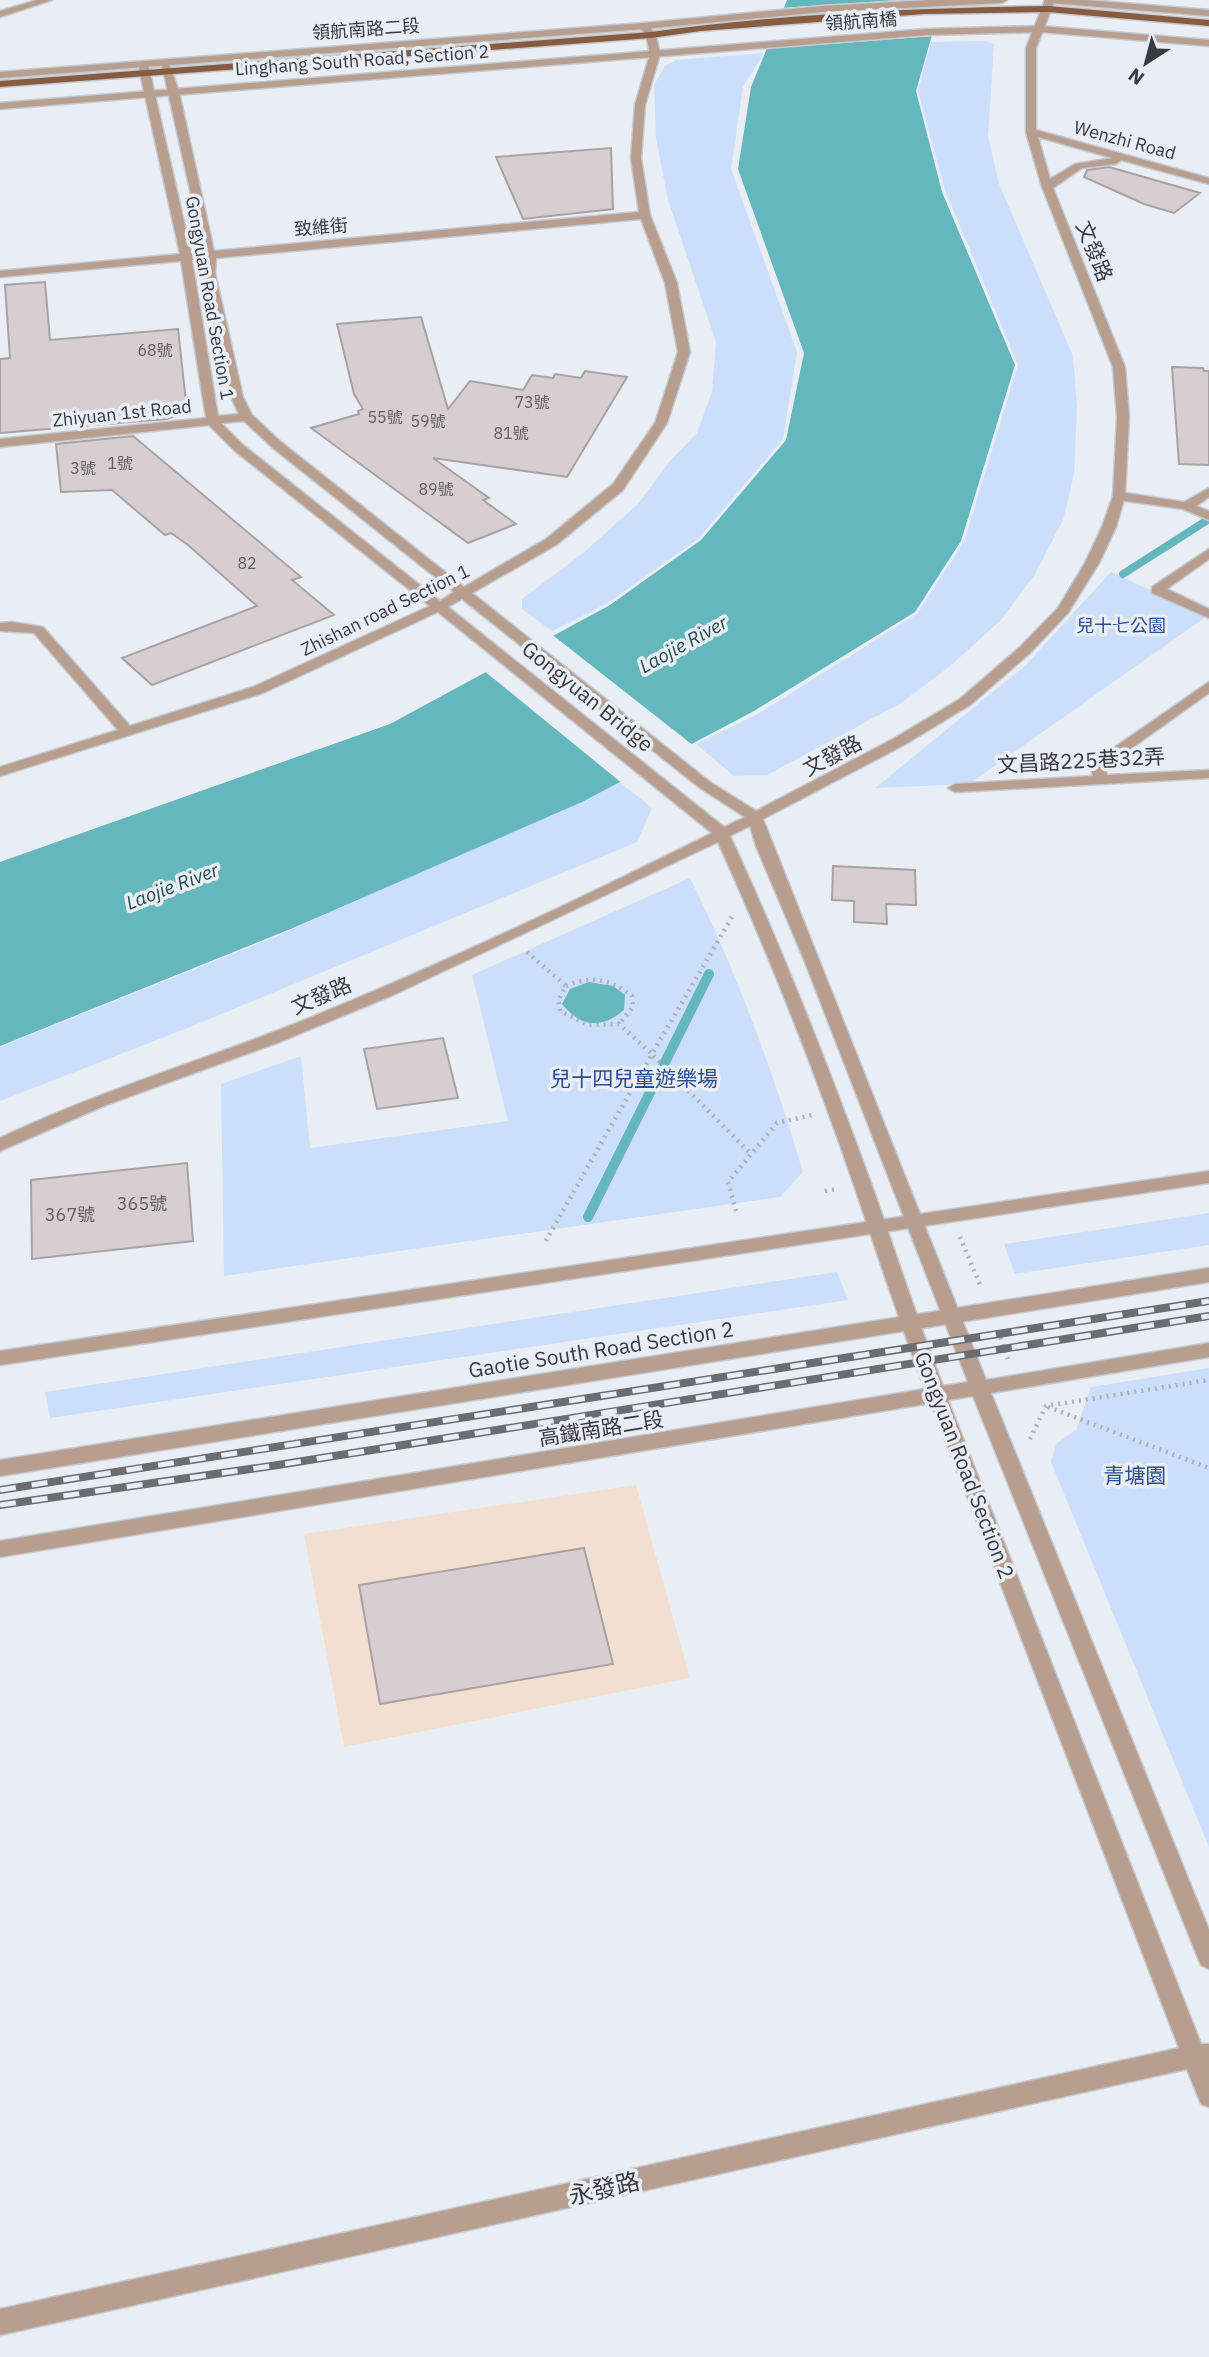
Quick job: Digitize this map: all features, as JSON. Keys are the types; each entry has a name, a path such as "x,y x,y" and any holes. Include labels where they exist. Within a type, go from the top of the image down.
{"main road":[{"path":"1003,10 1050,3 1209,23"},
{"path":"1003,10 1042,25 1209,32"},
{"name":"領航南橋","path":"733,20 1003,10"},
{"name":"領航南橋","path":"728,42 1003,10"},
{"name":"領航南路二段","path":"169,77 651,40 733,20"},
{"name":"領航南路二段","path":"0,85 146,78"},
{"name":"領航南路二段","path":"0,95 146,78"}],"street":[{"path":"0,14 47,0"},
{"path":"1050,3 1209,13"},
{"name":"文發路","path":"0,1145 146,1083 271,1039 455,961 683,855 794,799 944,716 965,702 1025,650 1063,610 1085,575 1109,527 1119,496 1123,417 1119,367 1047,187 1031,132 1031,48 1050,3"},
{"name":"領航南橋","path":"728,42 998,31 1042,25 1209,43"},
{"name":"Linghang South Road, Section 2","path":"0,106 146,78 651,40 728,42"},
{"name":"Zhishan road Section 1","path":"0,772 258,690 439,607 551,542 618,487 661,423 684,352 671,283 645,215 636,158 640,105 653,68 651,40"},
{"name":"領航南路二段","path":"0,75 169,77"},
{"name":"Gongyuan Road Section 1","path":"169,77 210,256 209,273 237,397 247,417 277,445 495,618"},
{"name":"Gongyuan Road Section 1","path":"146,78 185,257 213,422 239,448 439,607 470,628"},
{"name":"Wenzhi Road","path":"1031,132 1209,181"},
{"path":"1047,187 1066,170 1077,166 1096,161 1133,160"},
{"name":"致維街","path":"0,274 645,215"},
{"name":"Zhiyuan 1st Road","path":"0,443 247,417"},
{"path":"1186,506 1209,492"},
{"path":"1119,496 1186,506 1209,516"},
{"path":"1209,553 1157,590 1209,614"},
{"name":"Gongyuan Bridge","path":"495,618 705,785 755,817"},
{"path":"0,627 38,630 128,732"},
{"name":"Gongyuan Bridge","path":"470,628 705,817 722,834"},
{"path":"1101,779 1097,766 1209,686"},
{"name":"文昌路225巷32弄","path":"955,788 1209,774"},
{"name":"Gongyuan Road Section 2","path":"755,817 764,846 813,962 980,1389 1209,1958"},
{"name":"Gongyuan Road Section 2","path":"722,834 766,930 863,1186 875,1229 909,1323 1201,2056 1209,2096"},
{"path":"0,1358 1209,1177"},
{"name":"Gaotie South Road Section 2","path":"0,1468 1209,1275"},
{"name":"高鐵南路二段","path":"0,1549 1209,1350"},
{"name":"永發路","path":"0,2322 1201,2056"}],"path":[{"path":"544,1244 735,910"},
{"path":"520,947 566,986"},
{"path":"600,978 617,983 632,996 633,1007 620,1024 591,1028 575,1023 560,1011 558,1000 566,986 580,979 600,978"},
{"path":"620,1024 751,1154"},
{"path":"736,1211 728,1182 751,1154 777,1123 816,1114"},
{"path":"1046,1406 1209,1380"}],"shaded area":[{"path":"636,1485 690,1678 344,1747 304,1534"}],"green space":[{"path":"985,41 994,44 988,136 999,184 1073,356 1077,406 1074,474 1063,520 1035,574 1001,620 949,667 901,703 767,775 734,776 696,744 756,715 917,614 964,542 1018,365 945,190 918,91 931,42"},
{"path":"764,53 743,87 731,169 797,352 783,439 698,539 606,604 552,631 522,609 522,599 582,554 638,504 669,462 697,433 712,392 716,342 668,200 656,138 654,85 665,66 676,60"},
{"name":"兒十七公園","path":"1111,572 1207,616 969,784 875,788 1026,665"},
{"path":"616,779 652,808 637,842 190,1027 0,1101 0,1047 278,936"},
{"name":"兒十四兒童遊樂場","path":"690,878 724,950 753,1023 803,1172 780,1197 224,1276 221,1084 301,1056 310,1148 508,1121 472,975"},
{"path":"1209,1213 1209,1245 1015,1274 1004,1244"},
{"path":"837,1272 848,1300 50,1418 45,1392"},
{"name":"青塘園","path":"1209,1368 1209,1847 1051,1462 1056,1444 1076,1430 1091,1387"}],"water":[{"name":"Laojie River","path":"787,0 942,0 916,91 942,192 1015,365 961,541 915,612 754,711 582,802 293,928 0,1046 0,862 390,724 610,605 701,540 786,440 804,353 738,169 751,87"},
{"path":"589,982 613,986 625,995 624,1010 599,1023 584,1021 569,1012 562,1004 570,989"}],"pier":[{"path":"898,0 946,0 935,36 763,49 780,8"},
{"path":"550,633 694,746 623,784 483,670"}],"building":[{"path":"611,148 613,209 523,219 496,157"},
{"path":"1109,167 1200,193 1174,213 1144,204 1084,177 1087,170"},
{"path":"45,282 50,340 178,329 187,411 167,419 0,433 0,359 10,358 5,285"},
{"path":"421,317 448,409 470,381 523,390 532,375 553,378 555,374 581,378 585,371 627,377 567,477 433,458 489,498 483,500 516,524 468,543 311,428 359,414 358,411 363,409 354,394 337,324"},
{"path":"1172,367 1203,368 1204,371 1209,371 1209,465 1179,464"},
{"path":"133,436 301,577 292,580 334,615 152,685 122,658 257,606 188,545 171,533 165,535 112,490 61,492 56,444"},
{"path":"833,866 915,870 916,905 886,904 887,924 854,922 854,901 832,900"},
{"path":"443,1038 458,1098 377,1109 364,1049"},
{"path":"187,1163 193,1241 32,1259 31,1180"},
{"path":"584,1548 613,1664 380,1704 359,1585"}],"waterway":[{"path":"1123,574 1209,519"},
{"path":"588,1217 709,974"}],"railway":[{"path":"0,1490 1209,1301"},
{"path":"0,1505 278,1465 1209,1316"}]}
